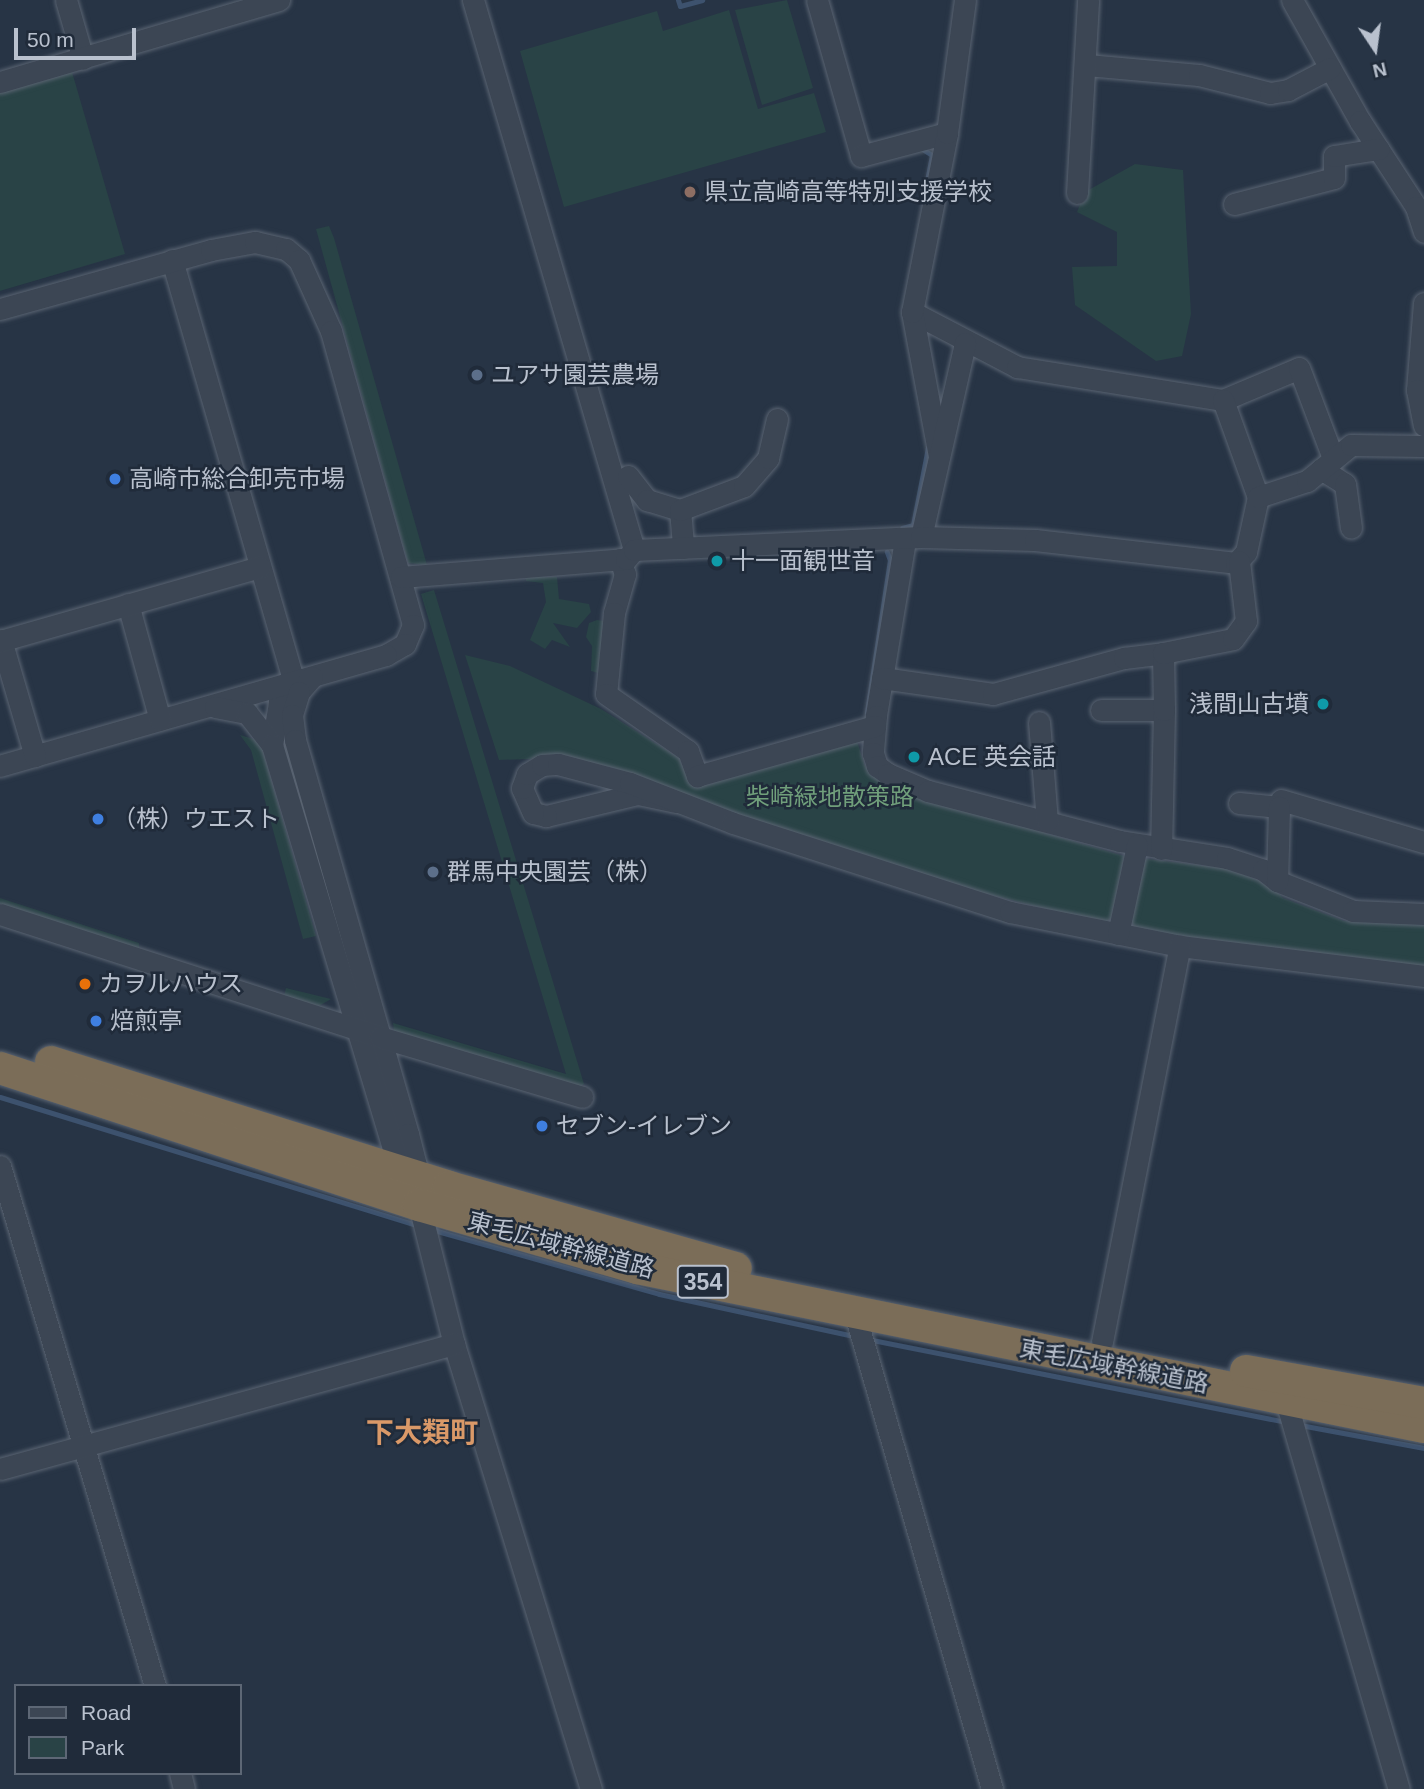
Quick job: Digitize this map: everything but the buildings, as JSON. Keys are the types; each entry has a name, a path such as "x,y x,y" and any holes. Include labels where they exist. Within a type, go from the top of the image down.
{"highway":[{"name":"東毛広域幹線道路","path":"0,1046 412,1184 637,1268 1424,1427"},
{"name":"東毛広域幹線道路","path":"0,1068 412,1184 715,1264 1424,1403"}],"street":[{"path":"66,0 83,59"},
{"path":"0,82 279,0"},
{"path":"473,0 627,555 625,574 614,613 606,694 688,751 697,776 875,726"},
{"path":"817,0 861,156 947,133"},
{"path":"939,456 912,312 947,133 965,0"},
{"path":"1077,193 1087,65 1088,0"},
{"path":"1292,0 1378,149 1416,207 1424,232"},
{"path":"1087,65 1199,75 1270,93 1288,90 1330,68"},
{"path":"1234,204 1334,178 1334,156 1378,149"},
{"path":"0,309 172,260 255,243 286,249 299,260 331,331 401,577 412,625 405,644 386,655 0,766"},
{"path":"172,260 260,567 303,679 292,715 295,740 380,1037 412,1184 454,1343 591,1789"},
{"path":"1424,303 1417,390 1424,425"},
{"path":"912,312 965,343 1017,367 1223,400 1299,368 1327,463 1345,484 1351,528"},
{"path":"965,343 939,456 913,539 881,678 875,726 877,766 895,778 928,792 1138,845 1227,859 1263,870 1278,881 1353,911 1424,914"},
{"path":"401,577 683,548 913,539 1035,540 1227,564 1239,561 1246,552 1258,497 1223,400"},
{"path":"628,476 647,500 680,510 744,486 768,458 777,419"},
{"path":"1258,497 1307,481 1350,445 1363,443 1424,446"},
{"path":"680,510 683,548"},
{"path":"881,678 993,694 1124,658 1234,639 1246,621 1239,561"},
{"path":"35,756 0,640 260,567"},
{"path":"128,604 160,720"},
{"path":"1161,849 1163,653"},
{"path":"272,746 276,716 303,679"},
{"path":"247,695 276,716 295,740"},
{"path":"209,706 247,713 272,746 354,1025 412,1184"},
{"path":"1101,710 1164,710"},
{"path":"1038,722 1047,821"},
{"path":"676,803 637,794 546,816 533,813 522,788 527,774 541,765 558,764 630,783 676,803 932,890 1010,912 1180,946 1424,976"},
{"path":"1281,800 1424,842"},
{"path":"1239,803 1279,807 1278,881"},
{"path":"1118,933 1138,845"},
{"path":"0,914 354,1025 380,1037 582,1097"},
{"path":"1102,1342 1180,946"},
{"path":"0,1166 154,1684"},
{"path":"855,1314 992,1789"},
{"path":"0,1469 454,1343"},
{"path":"1286,1401 1399,1789"}],"green space":[{"path":"787,0 813,88 762,105 735,10"},
{"path":"729,10 758,109 814,93 826,132 564,207 520,51 657,11 663,31"},
{"path":"72,72 125,254 0,291 0,93"},
{"path":"1135,164 1183,170 1191,314 1182,356 1156,361 1075,305 1072,267 1117,266 1117,232 1077,212 1085,192"},
{"path":"329,226 427,565 408,563 316,229"},
{"path":"526,577 557,577 559,599 589,604 591,612 577,628 553,623 570,647 552,640 545,649 530,640 546,602 543,583 526,581"},
{"path":"434,590 584,1084 580,1087 394,1032 393,1023 566,1074 421,594"},
{"path":"597,620 609,622 602,674 591,671 592,646 586,637 589,623"},
{"name":"柴崎緑地散策路","path":"465,655 510,666 601,709 679,758 693,787 857,741 865,766 894,789 1124,856 1114,917 1103,923 923,878 557,758 499,760"},
{"path":"240,735 260,741 316,936 303,939 251,750"},
{"path":"1147,859 1224,868 1269,884 1283,898 1344,921 1424,924 1424,967 1189,939 1135,927 1131,920 1141,861"},
{"path":"0,898 139,943 139,950 0,907"},
{"path":"286,988 331,999 319,1006 284,997"}],"waterway":[{"path":"678,0 680,6 702,0"},
{"path":"919,147 932,155 926,186"},
{"path":"902,528 913,525 928,447"},
{"path":"867,712 890,560 887,552"},
{"path":"0,1097 417,1225"},
{"path":"430,1229 659,1294 854,1336"},
{"path":"867,1339 1287,1422"},
{"path":"1300,1425 1424,1448"}],"place":[{"name":"県立高崎高等特別支援学校","path":"690,192"},
{"name":"ユアサ園芸農場","path":"477,375"},
{"name":"高崎市総合卸売市場","path":"115,479"},
{"name":"十一面観世音","path":"717,561"},
{"name":"浅間山古墳","path":"1323,704"},
{"name":"ACE 英会話","path":"914,757"},
{"name":"（株）ウエスト","path":"98,819"},
{"name":"群馬中央園芸（株）","path":"433,872"},
{"name":"カヲルハウス","path":"85,984"},
{"name":"焙煎亭","path":"96,1021"},
{"name":"セブン-イレブン","path":"542,1126"}],"district":[{"name":"下大類町","path":"422,1433"}]}
